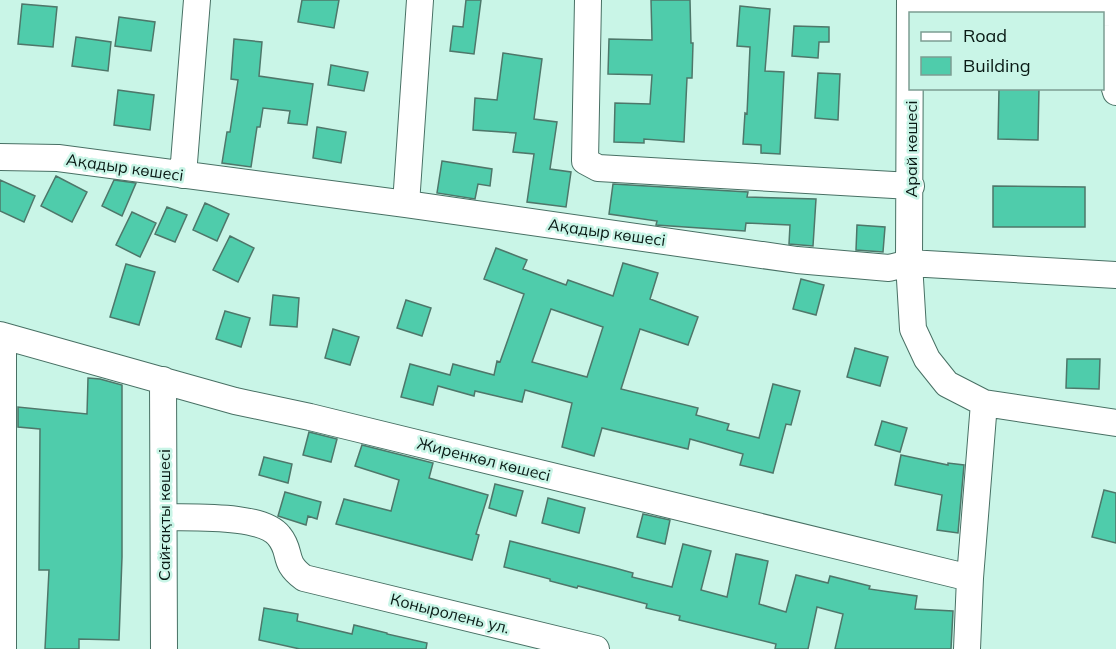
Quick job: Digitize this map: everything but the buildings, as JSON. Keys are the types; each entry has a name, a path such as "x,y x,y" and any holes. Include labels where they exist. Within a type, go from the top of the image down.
{"street":[{"path":"183,175 197,0"},
{"path":"406,204 420,0"},
{"path":"588,0 585,161 598,168 910,186"},
{"path":"910,6 1109,8 1105,56 1116,92"},
{"name":"Арай көшесі","path":"909,263 910,90"},
{"name":"Ақадыр көшесі","path":"0,157 58,158 406,204 797,260 889,268 909,263 1116,275"},
{"path":"909,263 913,329 927,359 947,384 984,403 1116,423"},
{"path":"2,336 3,649"},
{"name":"Жиренкөл көшесі","path":"2,336 235,401 310,417 970,578"},
{"name":"Сайғақты көшесі","path":"163,380 164,649"},
{"path":"967,649 970,578 984,403"},
{"name":"Коныролень ул.","path":"164,517 231,520 268,526 275,530 285,543 290,565 304,578 596,649"}]}
